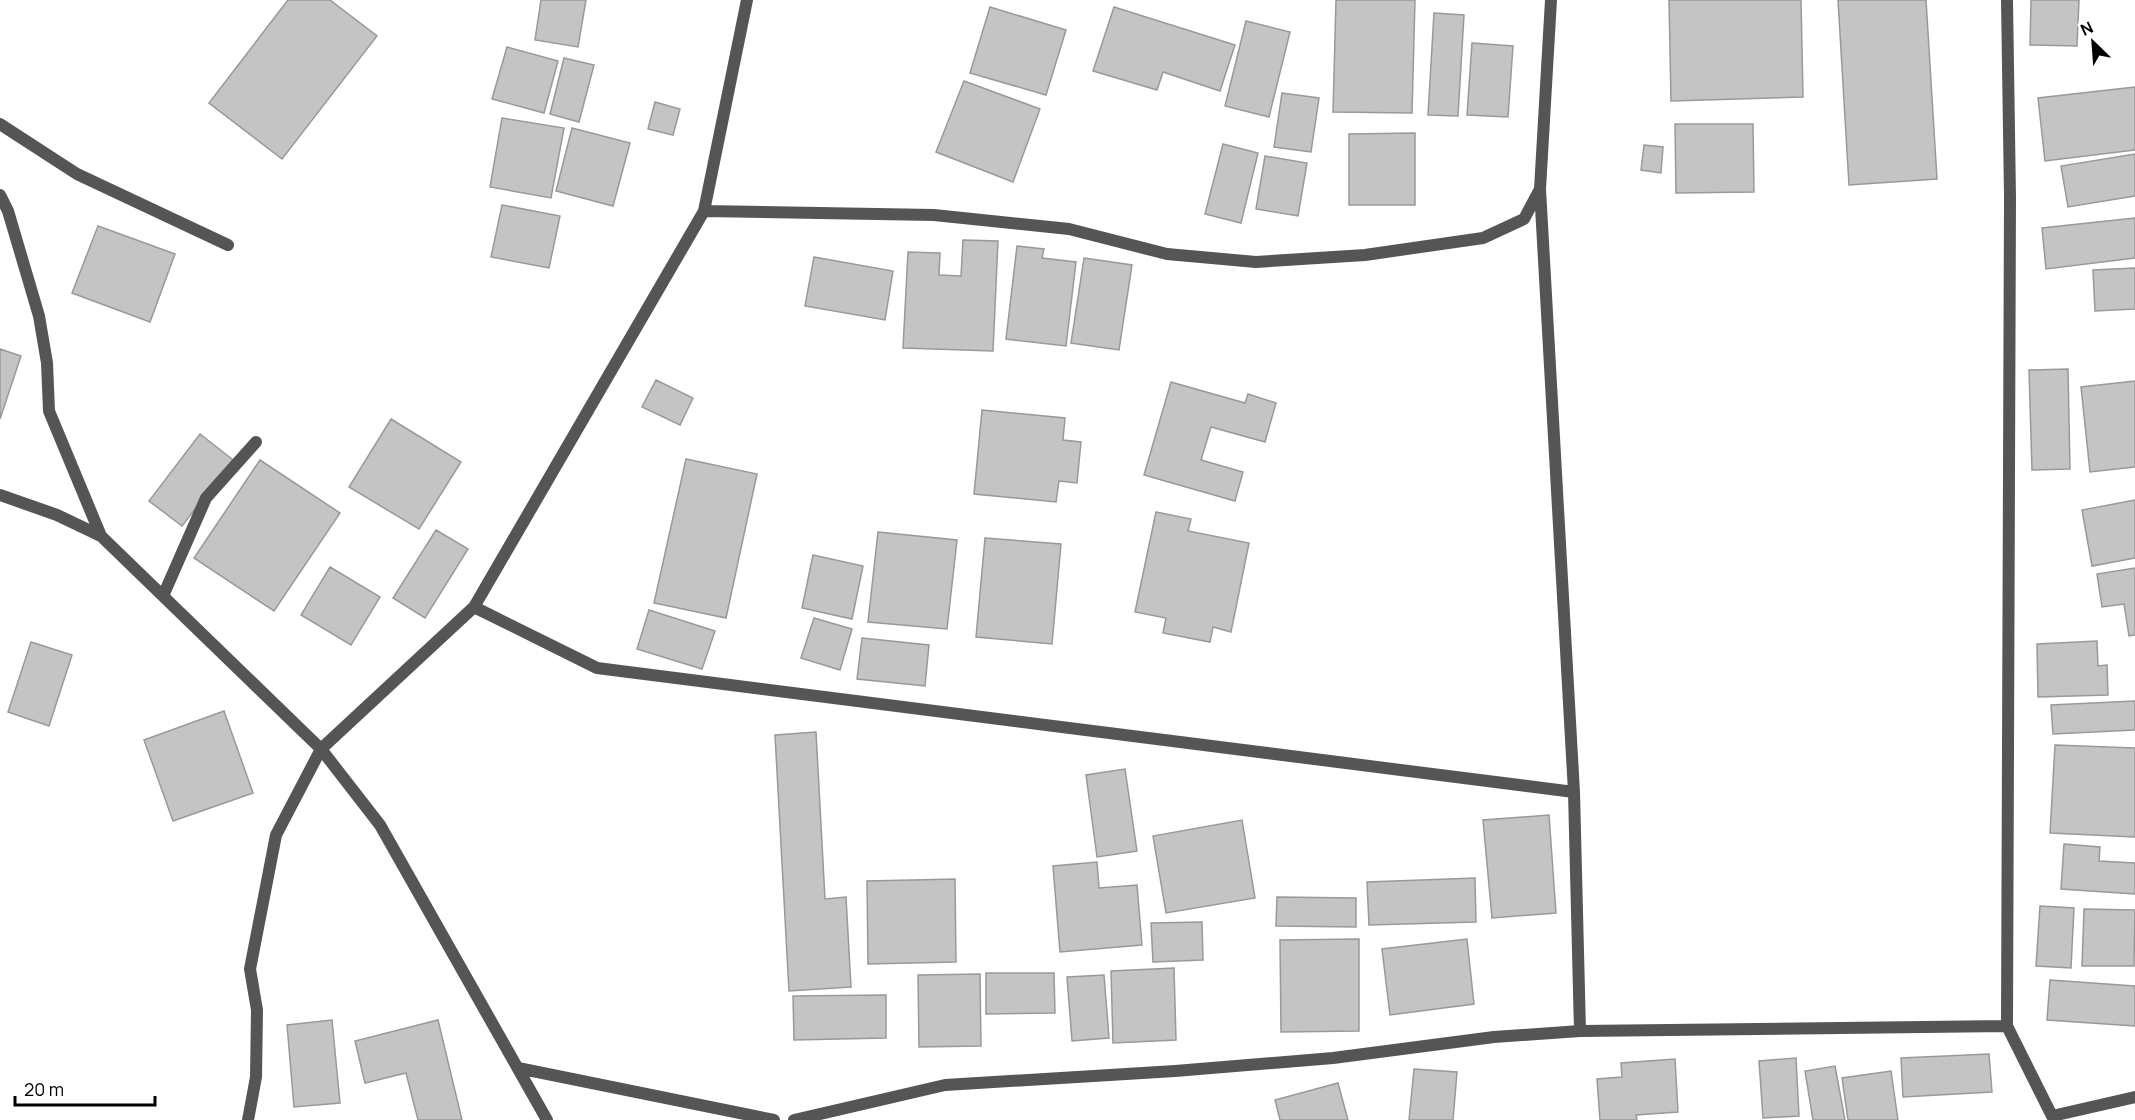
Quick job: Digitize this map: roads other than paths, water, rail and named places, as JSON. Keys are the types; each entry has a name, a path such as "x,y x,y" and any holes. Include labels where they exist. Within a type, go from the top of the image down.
{"street":[{"path":"248,1120 256,1077 257,1010 250,969 276,836 321,749 474,608 704,211 747,0"},
{"path":"1551,0 1540,189 1574,792 1580,1031"},
{"path":"2007,0 2010,197 2007,1026 2051,1118 2135,1096"},
{"path":"0,124 77,174 228,245"},
{"path":"704,211 934,215 1069,230 1167,254 1256,262 1365,255 1483,238 1524,219 1540,189"},
{"path":"0,195 8,212 39,316 47,363 49,411 101,536"},
{"path":"163,597 206,498 256,442"},
{"path":"0,495 57,515 101,536 321,749 380,825 547,1120"},
{"path":"474,608 597,668 1574,792"},
{"path":"794,1120 945,1085 1175,1071 1333,1058 1494,1037 1580,1031 2007,1026"},
{"path":"518,1068 774,1120"}]}
